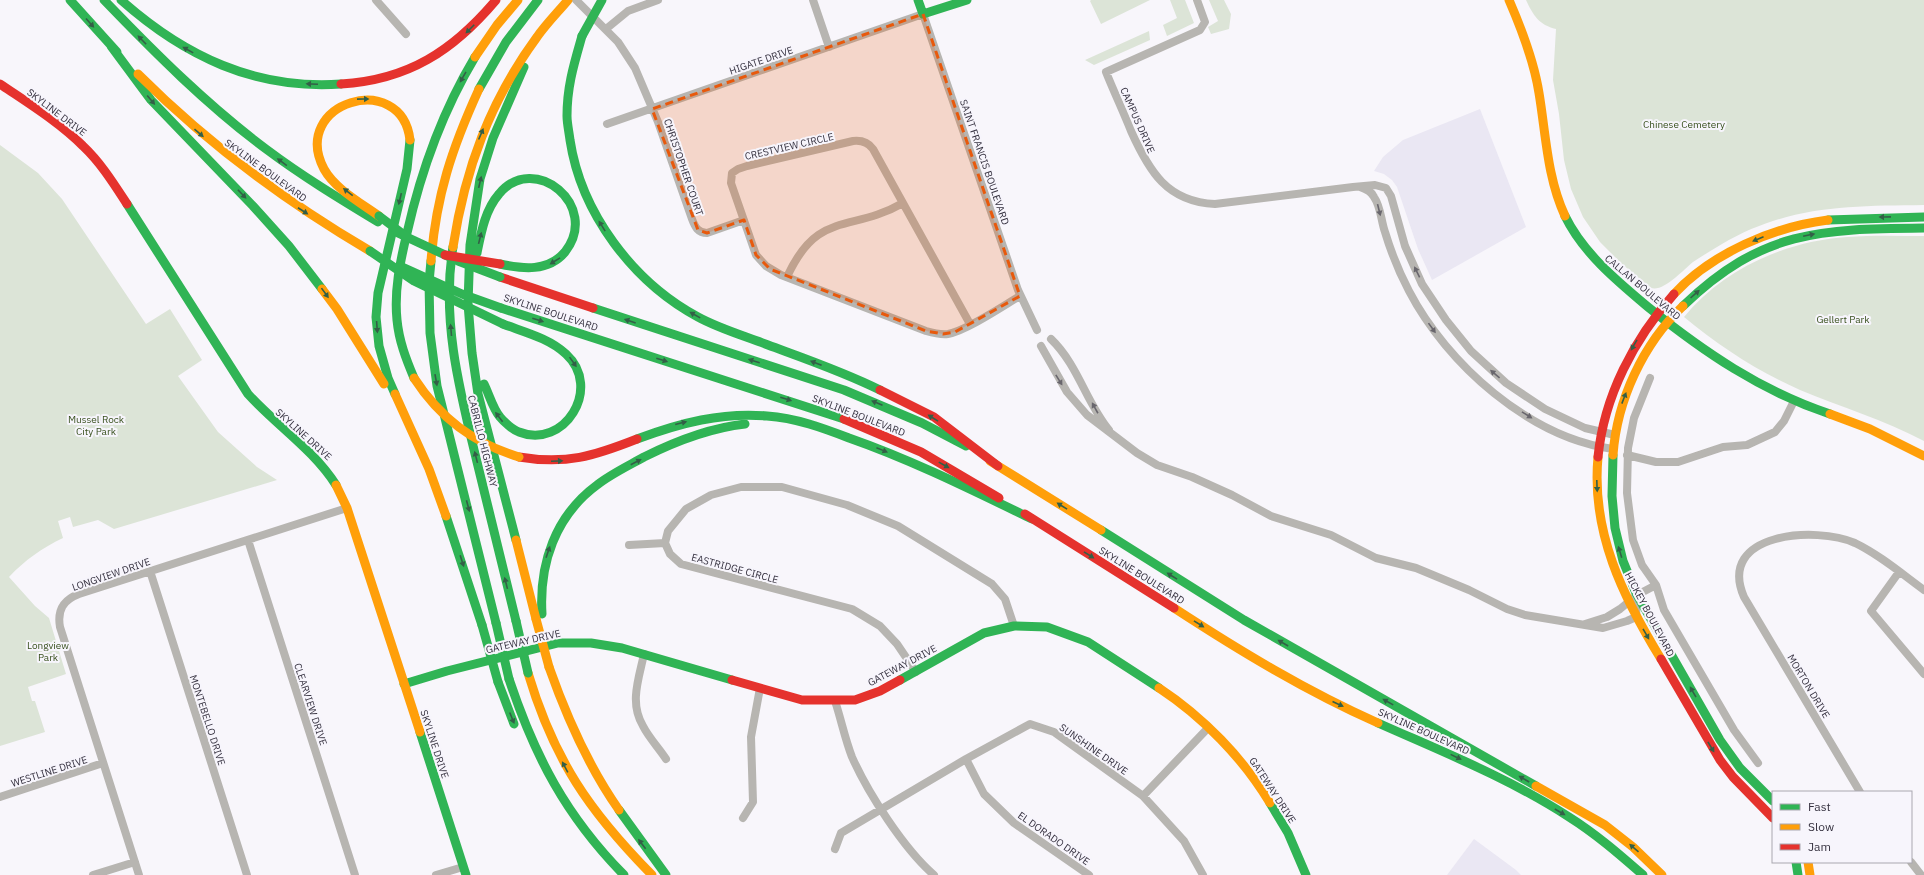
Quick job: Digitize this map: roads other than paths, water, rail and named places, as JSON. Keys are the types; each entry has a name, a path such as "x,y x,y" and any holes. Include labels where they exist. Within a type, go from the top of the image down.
{"main road":[{"name":"SKYLINE BOULEVARD","path":"70,0 111,46 165,102 231,159 308,214 370,251 445,286 501,308 853,422 941,463 1275,672 1335,703 1465,761 1568,816 1605,841 1642,875"},
{"name":"SKYLINE BOULEVARD","path":"104,0 170,69 235,126 304,178 378,219 407,237 445,255 500,277 844,390 922,423 998,466 1244,620 1605,825 1627,842 1662,875"},
{"path":"121,0 167,38 214,63 243,73 273,80 326,85 378,79 406,71 422,64 447,49 462,37 496,0"},
{"path":"518,0 489,36 460,81 437,128 420,180 400,262 395,292 398,336 406,361 414,378 433,406 463,432 491,448 519,457 550,461 580,458 609,450 676,424 719,417 766,416 789,420 819,428 889,453 1032,519"},
{"name":"CABRILLO HIGHWAY","path":"568,0 540,32 519,62 500,93 474,152 458,210 452,245 449,281 451,332 456,373 536,701 549,735 573,782 608,830 652,875"},
{"path":"602,0 582,36 573,62 567,96 568,130 573,158 581,185 598,219 619,251 638,272 669,299 703,320 852,377 926,413 959,435 998,466"},
{"name":"SAINT FRANCIS BOULEVARD","path":"918,0 922,14"},
{"path":"922,14 967,0"},
{"name":"CALLAN BOULEVARD","path":"1508,0 1522,31 1534,70 1542,107 1548,168 1564,214 1579,240 1598,264 1656,313 1697,345 1730,368 1794,401 1870,429 1924,456"},
{"path":"537,1 506,43 487,73 470,105 456,137 436,207 428,276 429,332 437,386 509,679 521,716 539,760 552,784 582,828"},
{"path":"540,32 498,125 480,179 470,245 468,304 478,394 551,666 569,724 588,762 610,798 666,875"},
{"path":"111,46 151,100 266,219 307,269 356,339 418,446"},
{"name":"SKYLINE DRIVE","path":"0,84 65,130 90,153 101,166 123,197 248,394 268,417 323,464 337,485 347,508 464,871"},
{"path":"378,219 330,177 321,164 318,153 318,135 327,117 337,108 355,100 375,100 391,107 403,119 409,134 410,149 408,162 377,299 376,323 379,346 384,367 452,531 482,625 498,682 518,734"},
{"path":"445,255 500,264 520,267 539,267 558,260 569,248 575,232 574,213 566,196 557,188 540,180 526,179 513,183 496,196 489,208 481,234 468,304"},
{"name":"HICKEY BOULEVARD","path":"1772,817 1739,785 1723,764 1636,617 1613,567 1602,524 1597,489 1600,447 1610,404 1625,363 1638,339 1656,313 1679,288 1700,272 1738,248 1770,234 1796,226 1831,220 1924,217"},
{"name":"HICKEY BOULEVARD","path":"1772,800 1745,775 1724,746 1638,595 1623,562 1614,526 1612,491 1615,436 1619,413 1632,379 1650,347 1668,322 1691,298 1712,280 1745,258 1774,245 1799,237 1835,231 1924,228"},
{"path":"370,251 414,281 503,324 558,348 570,357 577,368 582,384 580,402 572,418 556,430 540,435 529,435 515,431 501,420 493,408 487,393 470,328"},
{"path":"539,619 542,580 552,543 573,508 600,483 668,446 716,428 757,423 819,428"},
{"name":"GATEWAY DRIVE","path":"404,684 447,670 558,643 591,642 644,654 802,700 856,700 880,691 984,633 1014,626 1047,627 1088,642 1177,700 1208,728 1240,759 1260,786 1288,833 1306,875"},
{"path":"527,751 556,797 624,875"},
{"path":"1796,863 1798,875"},
{"path":"1808,863 1810,875"}],"street":[{"path":"376,0 406,34"},
{"name":"CHRISTOPHER COURT","path":"576,0 623,48 635,68 697,229 706,233 744,220"},
{"path":"606,29 628,11 658,0"},
{"path":"813,0 829,47"},
{"name":"CAMPUS DRIVE","path":"1197,0 1205,22 1200,30 1106,72 1140,151 1160,180 1182,197 1198,202 1215,204 1353,187 1379,186 1388,190 1405,246 1422,284 1452,329 1478,359 1506,383 1545,409 1585,428 1615,436"},
{"name":"HIGATE DRIVE","path":"607,124 922,14"},
{"name":"SAINT FRANCIS BOULEVARD","path":"922,14 1020,296 1037,330"},
{"name":"CRESTVIEW CIRCLE","path":"970,324 871,147 865,142 859,140 747,166 734,171 731,176 731,183 759,259 770,269 787,277 932,333 949,334 970,324 1020,296"},
{"name":"CAMPUS DRIVE","path":"1353,187 1364,188 1374,196 1391,251 1409,291 1433,329 1460,362 1487,387 1528,416 1569,438 1587,445 1614,449"},
{"path":"787,277 803,249 824,231 843,223 884,213 903,203"},
{"path":"1051,340 1065,355 1100,418 1118,439"},
{"path":"1041,346 1058,377 1078,406 1096,424 1157,465 1192,477 1232,495 1271,516 1331,535 1376,558 1416,568 1469,590 1507,609 1531,616 1603,628 1636,617 1638,595"},
{"name":"HICKEY BOULEVARD","path":"1650,378 1634,418 1628,455 1627,493 1630,527 1642,565 1656,585 1664,610 1742,742 1758,763"},
{"path":"1628,455 1656,462 1678,462 1723,447 1747,445 1776,432 1784,421 1794,401"},
{"path":"629,545 665,543 668,532 686,509 711,495 741,487 782,488 847,504 898,526 992,584 1006,599 1014,626"},
{"name":"LONGVIEW DRIVE","path":"139,875 60,627 59,612 66,601 72,596 347,508"},
{"name":"MORTON DRIVE","path":"1859,791 1741,590 1739,579 1741,565 1747,555 1760,544 1795,535 1829,536 1855,543 1877,556 1899,572"},
{"name":"CLEARVIEW DRIVE","path":"248,540 355,875"},
{"name":"EASTRIDGE CIRCLE","path":"665,543 670,554 682,564 852,609 880,626 897,644 916,672"},
{"name":"MONTEBELLO DRIVE","path":"150,571 247,875"},
{"path":"1924,590 1899,572 1871,611 1924,674"},
{"path":"1585,624 1607,617 1638,595 1656,585"},
{"path":"644,654 635,693 637,711 642,726 666,759"},
{"path":"743,818 754,802 751,737 760,688"},
{"path":"835,701 852,757 881,808 919,862 934,875"},
{"name":"SUNSHINE DRIVE","path":"835,849 841,833 881,808 1030,724 1054,732 1143,796 1184,841 1203,875"},
{"path":"1143,796 1208,728"},
{"name":"EL DORADO DRIVE","path":"966,759 984,794 1014,823 1089,875"},
{"name":"WESTLINE DRIVE","path":"0,797 104,763"},
{"path":"93,875 135,862"},
{"path":"1912,863 1921,875"},
{"path":"436,875 464,871"}],"park label":[{"name":"Chinese Cemetery","path":"1684,124"},
{"name":"Gellert Park","path":"1843,319"},
{"name":"Mussel Rock City Park","path":"96,424"},
{"name":"Longview Park","path":"48,650"}]}
